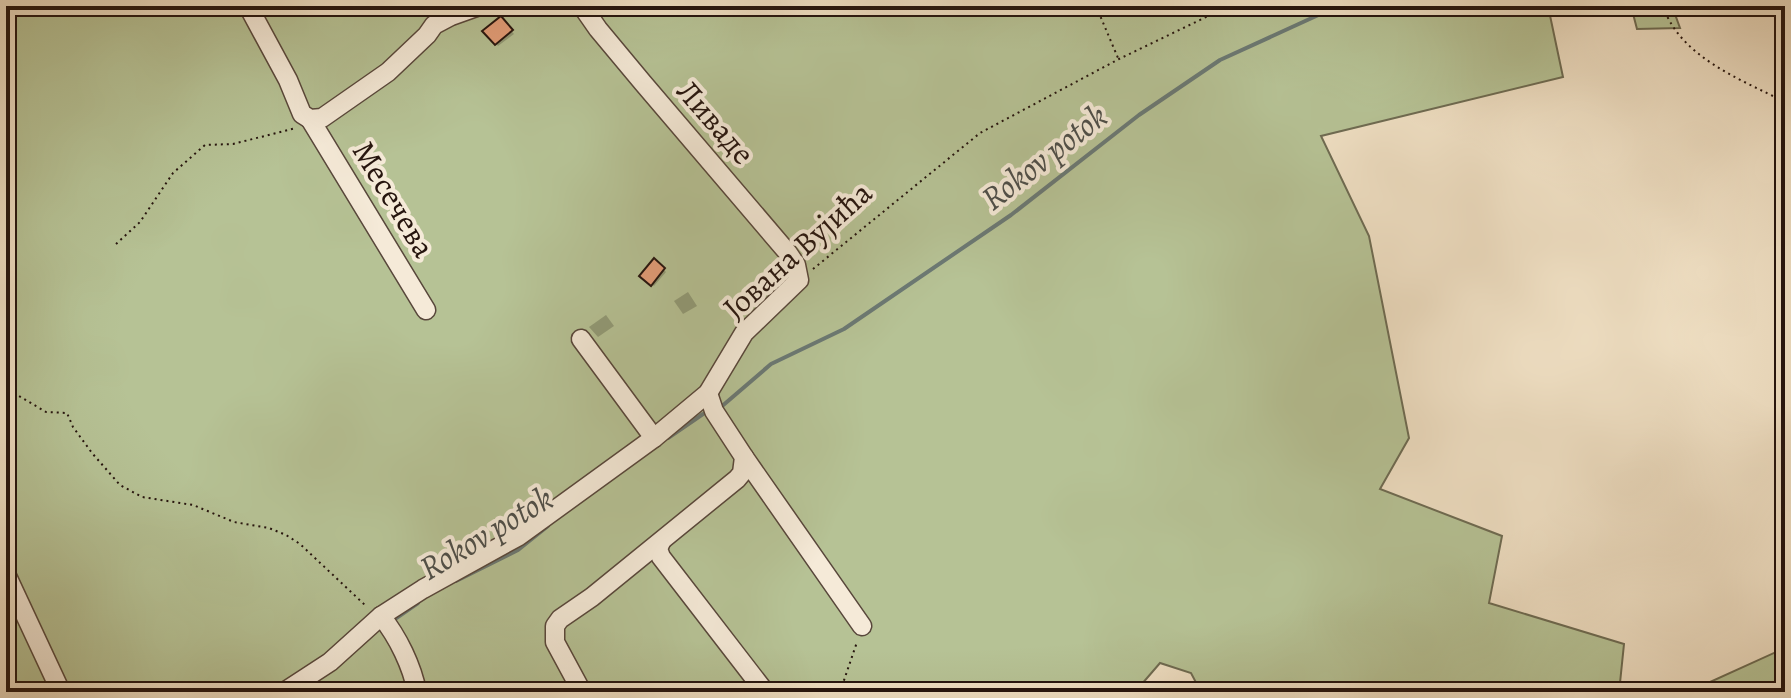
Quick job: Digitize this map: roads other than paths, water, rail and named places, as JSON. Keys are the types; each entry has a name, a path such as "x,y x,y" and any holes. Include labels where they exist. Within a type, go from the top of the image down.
{"street":[{"name":"Месечева","path":"248,6 288,80 302,114 310,119 426,310"},
{"name":"Месечева","path":"310,119 322,118 388,72 434,25 479,6"},
{"name":"Ливаде","path":"582,6 643,83 788,253 796,265 799,280"},
{"name":"Јована Вујића","path":"284,692 386,622 423,589 519,536 654,438 708,393 744,333 799,280"},
{"path":"581,339 654,438"},
{"path":"708,393 714,411 744,457 862,626"},
{"path":"582,692 555,642 555,626 737,479 742,473 744,457"},
{"path":"661,542 658,549 661,557 762,688"},
{"path":"6,574 61,692"},
{"path":"386,622 413,675 417,692"}],"waterway":[{"name":"Rokov potok","path":"721,407 771,364 844,329 1011,215 1139,115 1220,60 1338,6 1387,15 1417,6"},
{"name":"Rokov potok","path":"668,438 703,414"},
{"name":"Rokov potok","path":"456,581 518,550 548,526"},
{"name":"Rokov potok","path":"392,621 418,603"}]}
